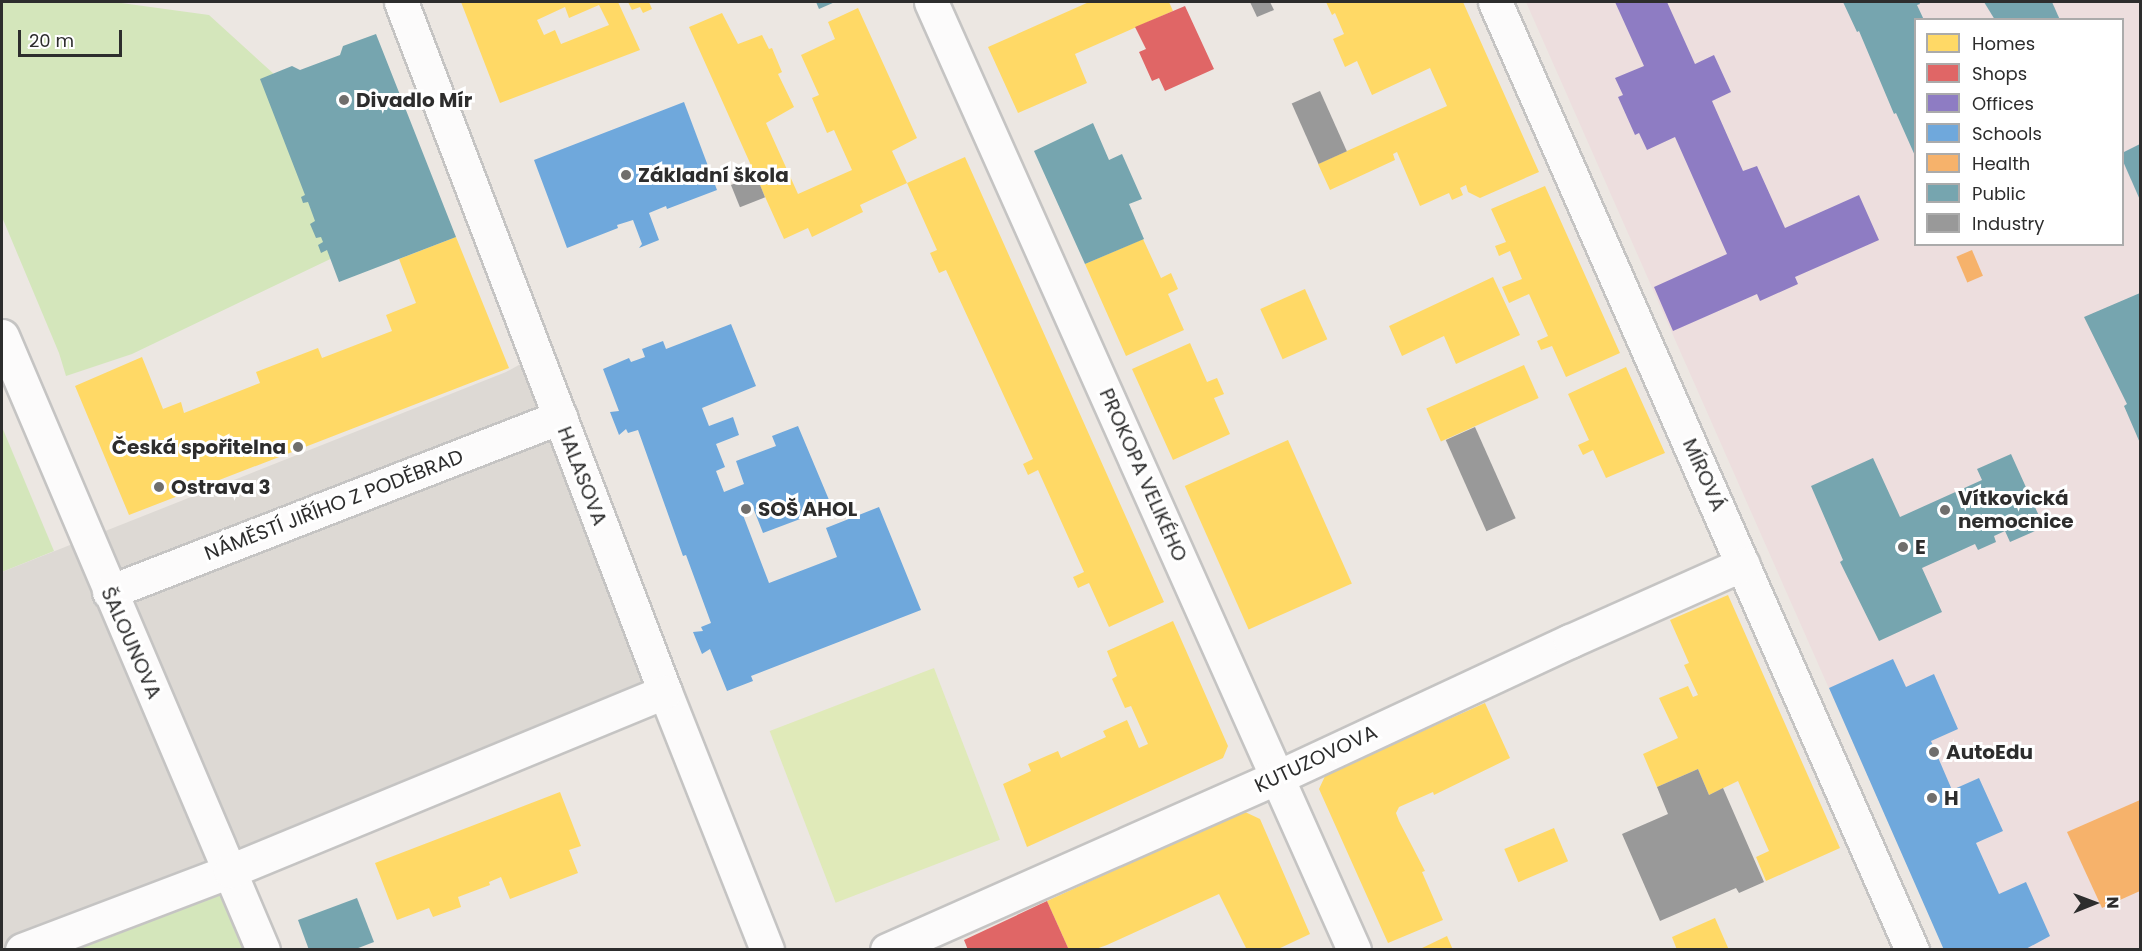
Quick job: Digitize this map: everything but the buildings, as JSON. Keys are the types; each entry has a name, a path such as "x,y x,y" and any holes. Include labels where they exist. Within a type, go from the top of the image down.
{"street":[{"name":"HALASOVA","path":"401,2 665,692 767,950"},
{"name":"PROKOPA VELIKÉHO","path":"931,2 1354,950"},
{"name":"MÍROVÁ","path":"1495,2 1912,950"},
{"name":"ŠALOUNOVA","path":"2,336 263,950"},
{"name":"NÁMĚSTÍ JIŘÍHO Z PODĚBRAD","path":"109,592 560,417"},
{"name":"KUTUZOVOVA","path":"886,950 1278,777 1559,646 1743,564"},
{"path":"22,950 230,871 665,692"}],"shaded area":[{"name":"Vítkovická nemocnice","path":"1526,2 2140,2 2140,949 1944,949"},
{"path":"537,355 665,692 22,949 2,950 2,572 506,372"}],"green space":[{"path":"2,2 114,2 209,15 275,75 345,252 132,354 66,376 59,353 2,217"},
{"path":"2,427 54,551 2,572"},
{"path":"934,668 1000,840 836,903 770,731"},
{"path":"220,889 243,949 69,950"}],"place":[{"name":"Divadlo Mír","path":"344,100"},
{"name":"Základní škola","path":"626,175"},
{"name":"Česká spořitelna","path":"298,447"},
{"name":"Ostrava 3","path":"159,487"},
{"name":"SOŠ AHOL","path":"746,509"},
{"name":"Vítkovická nemocnice","path":"1945,510"},
{"name":"E","path":"1903,547"},
{"name":"AutoEdu","path":"1934,752"},
{"name":"H","path":"1932,798"}]}
